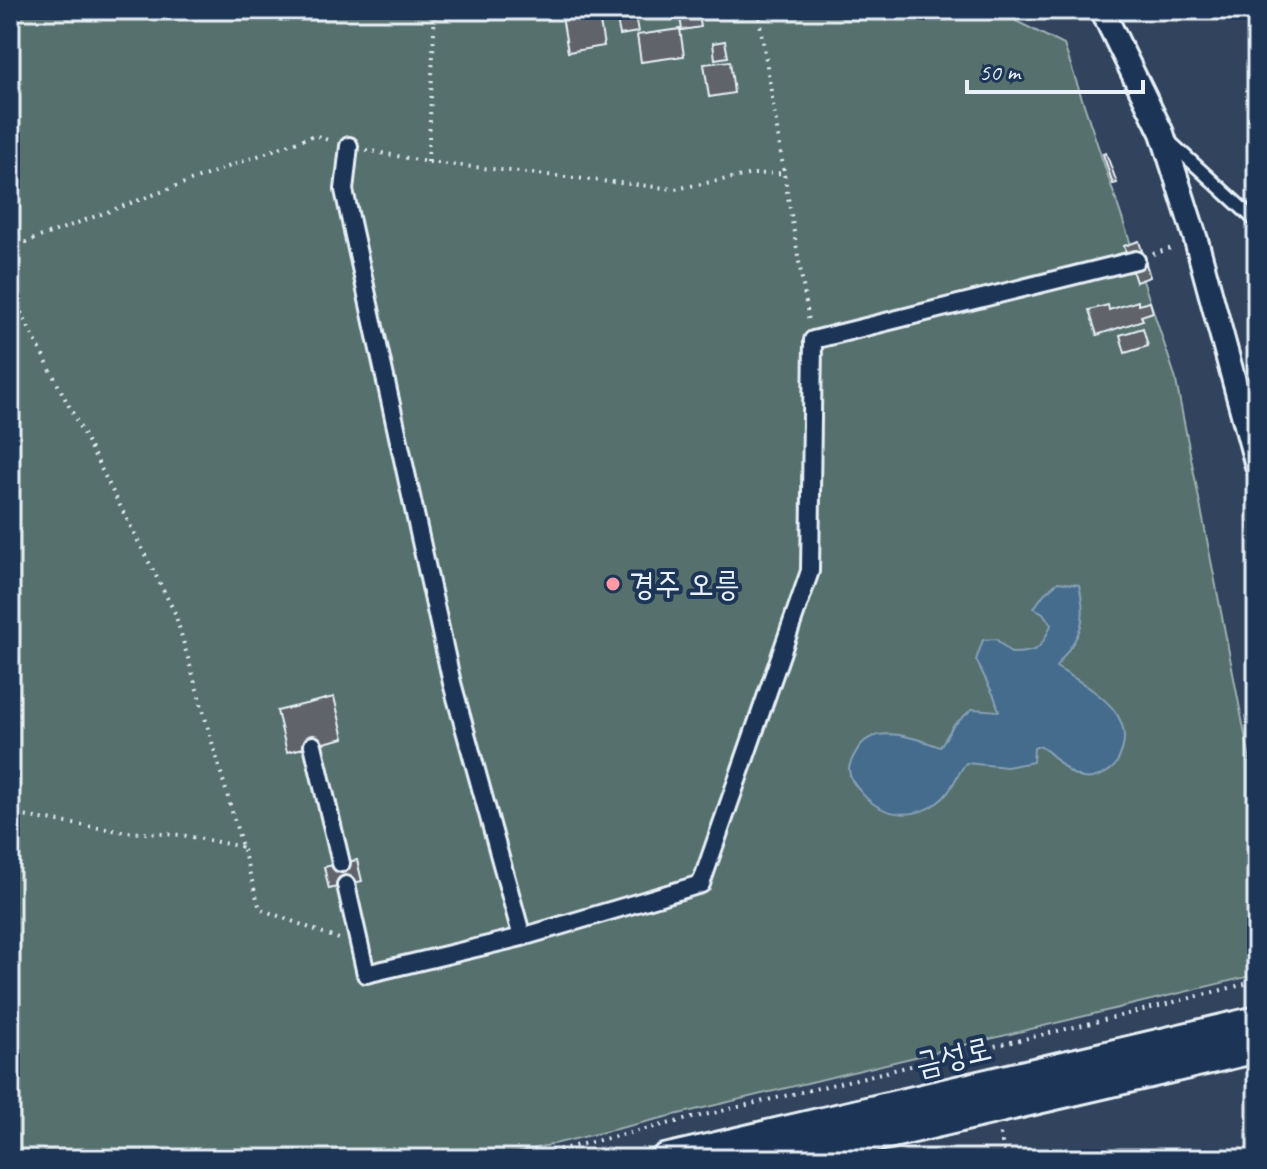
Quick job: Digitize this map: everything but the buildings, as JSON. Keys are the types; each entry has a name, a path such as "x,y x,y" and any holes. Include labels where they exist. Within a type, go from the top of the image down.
{"street":[{"path":"1102,10 1162,133 1196,240 1257,466"},
{"path":"349,146 344,190 452,683 522,937"},
{"path":"346,885 366,974 522,937 701,884 810,571 813,340 1136,260"},
{"path":"313,745 341,863"},
{"name":"금성로","path":"665,1159 1257,1021"},
{"name":"금성로","path":"780,1159 1257,1048"}],"lane":[{"path":"1162,133 1257,222"}],"path":[{"path":"428,162 435,10"},
{"path":"758,10 813,340"},
{"path":"10,248 314,135 349,146 428,162 675,189 753,174 784,173"},
{"path":"1136,260 1196,240"},
{"path":"10,291 175,613 260,909 360,947"},
{"path":"10,814 125,832 182,835 243,847"},
{"path":"520,1159 1257,981"}],"green space":[{"name":"경주 오릉","path":"10,10 1014,10 1016,21 1064,45 1175,376 1257,796 1255,975 492,1159 10,1159"}],"water":[{"path":"1058,582 1079,585 1083,611 1076,638 1056,667 1098,694 1119,717 1124,731 1123,747 1116,764 1097,777 1083,778 1070,772 1039,746 1034,748 1033,762 1007,767 966,763 950,790 927,809 896,813 886,811 868,799 854,784 849,772 851,760 863,743 872,737 895,734 940,747 953,726 972,709 999,711 976,660 983,640 996,639 1011,653 1032,651 1041,645 1051,625 1043,613 1034,608"}],"place":[{"name":"경주 오릉","path":"613,584"}]}
